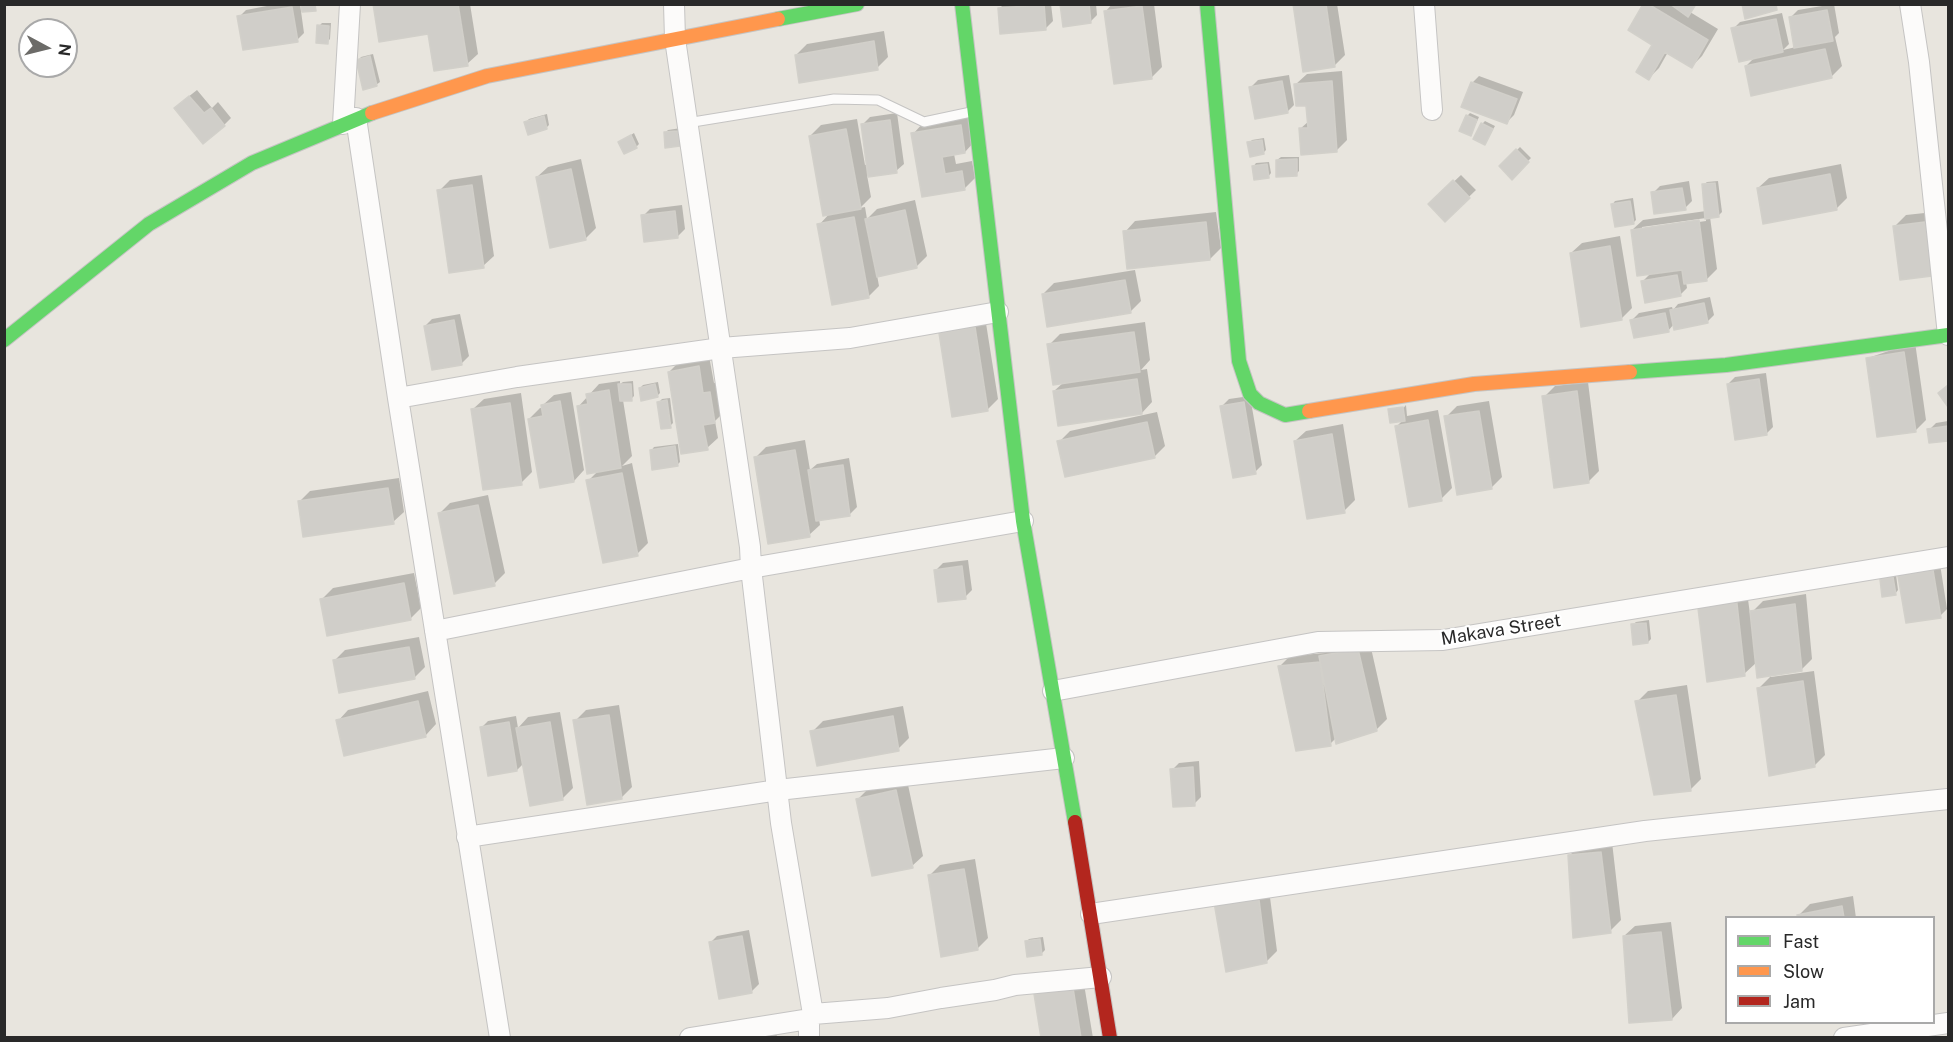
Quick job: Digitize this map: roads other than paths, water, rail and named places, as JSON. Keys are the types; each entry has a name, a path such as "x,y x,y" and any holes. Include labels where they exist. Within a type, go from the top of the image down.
{"street":[{"path":"350,4 349,121 398,398 500,1038"},
{"path":"674,4 675,39 750,546 781,823 810,1023"},
{"path":"4,340 149,224 252,163 349,121 487,76 857,4"},
{"path":"963,4 1023,521 1091,914 1110,1038"},
{"path":"1207,4 1239,361 1250,394 1259,403 1285,415 1474,384 1726,365 1948,335 1919,62 1910,4"},
{"path":"1424,4 1432,111"},
{"path":"398,398 518,377 721,348 850,338 998,312"},
{"path":"435,631 751,568 1023,521"},
{"name":"Makava Street","path":"1053,691 1318,642 1443,640 1948,557"},
{"path":"467,837 778,790 1064,758"},
{"path":"1091,914 1645,831 1948,799"},
{"path":"690,1038 810,1023 1015,985 1101,977"},
{"path":"1844,1038 1948,1023"}],"lane":[{"path":"687,123 834,99 878,100 924,122 975,111"}]}
